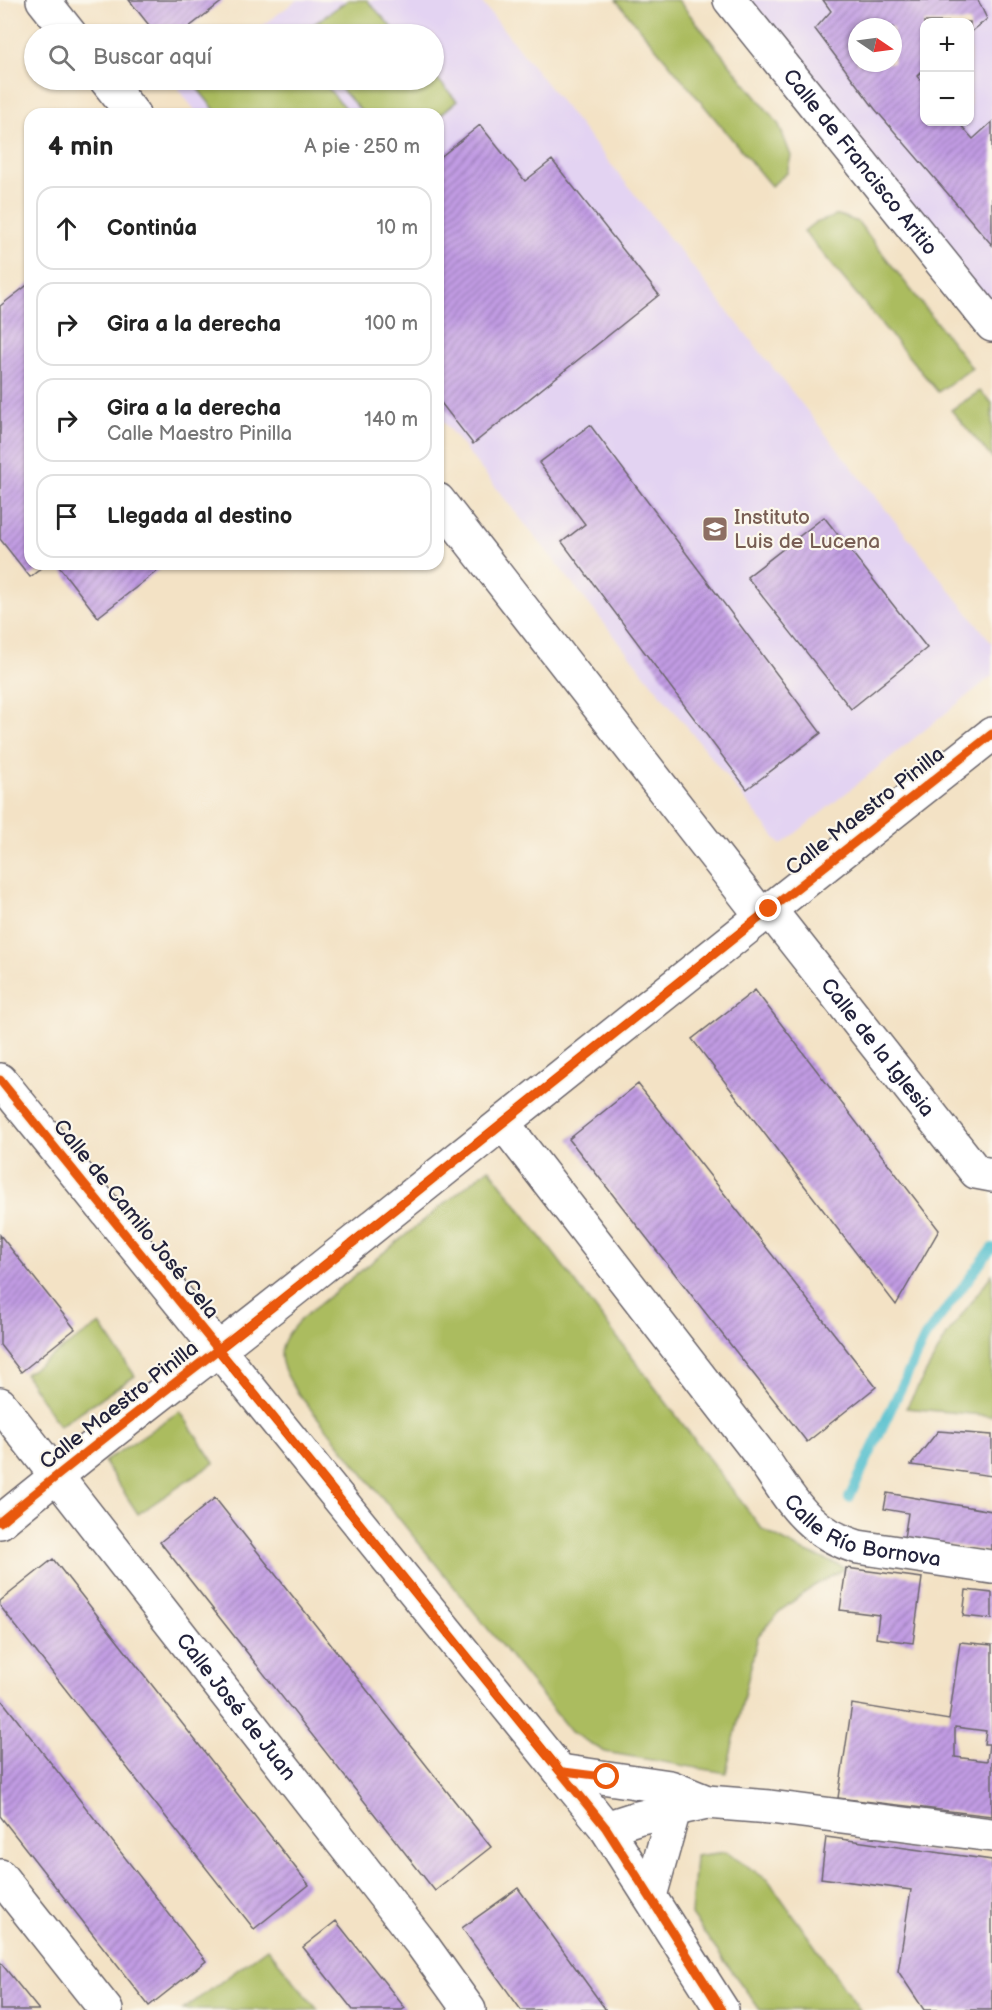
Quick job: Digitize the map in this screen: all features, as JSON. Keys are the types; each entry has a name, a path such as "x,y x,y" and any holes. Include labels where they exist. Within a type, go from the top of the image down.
{"street":[{"path":"43,0 62,24"},
{"name":"Calle de Francisco Aritio","path":"730,0 992,325"},
{"path":"114,90 128,108"},
{"name":"Calle de la Iglesia","path":"444,508 765,912 976,1172 992,1175"},
{"name":"Calle Maestro Pinilla","path":"0,1522 765,912 992,734"},
{"name":"Calle de Camilo José Cela","path":"0,1080 606,1828 722,2010"},
{"name":"Calle Río Bornova","path":"502,1123 760,1456 800,1512 819,1530 837,1541 890,1553 992,1567"},
{"name":"Calle José de Juan","path":"0,1404 470,2010"},
{"path":"560,1771 670,1787 707,1802"},
{"path":"606,1828 637,1818 707,1802 770,1807 992,1835"},
{"path":"650,1896 674,1809"},
{"path":"0,1876 106,2010"}],"shaded area":[{"name":"Instituto Luis de Lucena","path":"297,0 480,0 992,643 992,676 781,845 444,423 444,108 193,108 179,90 444,90 444,24 265,24"},
{"path":"736,0 992,0 992,321"}],"green space":[{"path":"348,0 367,0 389,24 314,24"},
{"path":"616,0 678,0 779,125 791,156 787,173 771,186"},
{"path":"444,86 457,101 444,112 444,108 359,108 342,90 444,90"},
{"path":"199,90 330,90 345,108 213,108"},
{"path":"838,215 858,222 972,368 938,392 804,231 813,224"},
{"path":"980,391 992,403 992,458 951,410"},
{"path":"489,1168 762,1529 799,1549 846,1568 814,1586 780,1611 758,1636 726,1773 605,1752 571,1732 297,1392 285,1371 282,1363 282,1346 301,1319"},
{"path":"992,1274 992,1416 906,1408 947,1335"},
{"path":"100,1324 135,1376 59,1426 25,1374"},
{"path":"180,1411 214,1463 138,1514 104,1462"},
{"path":"726,1852 769,1881 860,2010 760,2010 691,1915 695,1856"},
{"path":"267,1948 318,2010 183,2010"}],"building":[{"path":"129,0 224,0 193,24 148,24"},
{"path":"823,0 978,0 987,19 974,30 974,18 920,18 920,73 917,76 920,80 920,126 962,126 973,139 992,122 992,245 875,109 815,29 831,11"},
{"path":"480,125 525,181 552,160 659,295 473,444 444,407 444,154"},
{"path":"24,288 24,569 0,539 0,306"},
{"path":"590,425 821,733 747,789 562,542 585,524 539,463"},
{"path":"824,517 927,648 851,709 747,577"},
{"path":"24,570 39,570 30,577"},
{"path":"62,570 158,570 98,617"},
{"path":"755,990 939,1230 896,1305 692,1039"},
{"path":"638,1084 876,1387 807,1442 569,1139"},
{"path":"0,1235 75,1329 21,1372 0,1345"},
{"path":"938,1431 992,1435 992,1476 911,1465"},
{"path":"887,1493 992,1511 992,1551 904,1538 908,1513 884,1509"},
{"path":"215,1498 491,1847 435,1891 160,1542"},
{"path":"53,1559 309,1885 254,1929 0,1606 0,1601"},
{"path":"846,1568 922,1578 913,1643 876,1638 879,1615 840,1610"},
{"path":"966,1590 992,1593 992,1619 963,1616"},
{"path":"960,1642 992,1645 992,1816 838,1798 852,1704 949,1720","holes":["955,1727 986,1731 984,1744 989,1744 987,1761 955,1757"]},
{"path":"0,1698 206,1961 149,2006 0,1816"},
{"path":"826,1837 992,1860 992,2010 924,2010 898,1971 911,1890 821,1878"},
{"path":"518,1888 606,2010 521,2010 462,1928"},
{"path":"336,1921 405,2008 402,2010 353,2010 303,1947"},
{"path":"0,1962 39,2010 0,2010"}],"waterway":[{"path":"849,1498 925,1337 992,1248"}],"cycle path":[{"path":"0,1522 992,734"},
{"path":"0,1080 606,1828 722,2010"}],"place":[{"name":"Instituto Luis de Lucena","path":"715,529"}],"route":[{"path":"607,1777 560,1771 218,1350 769,909"}]}
